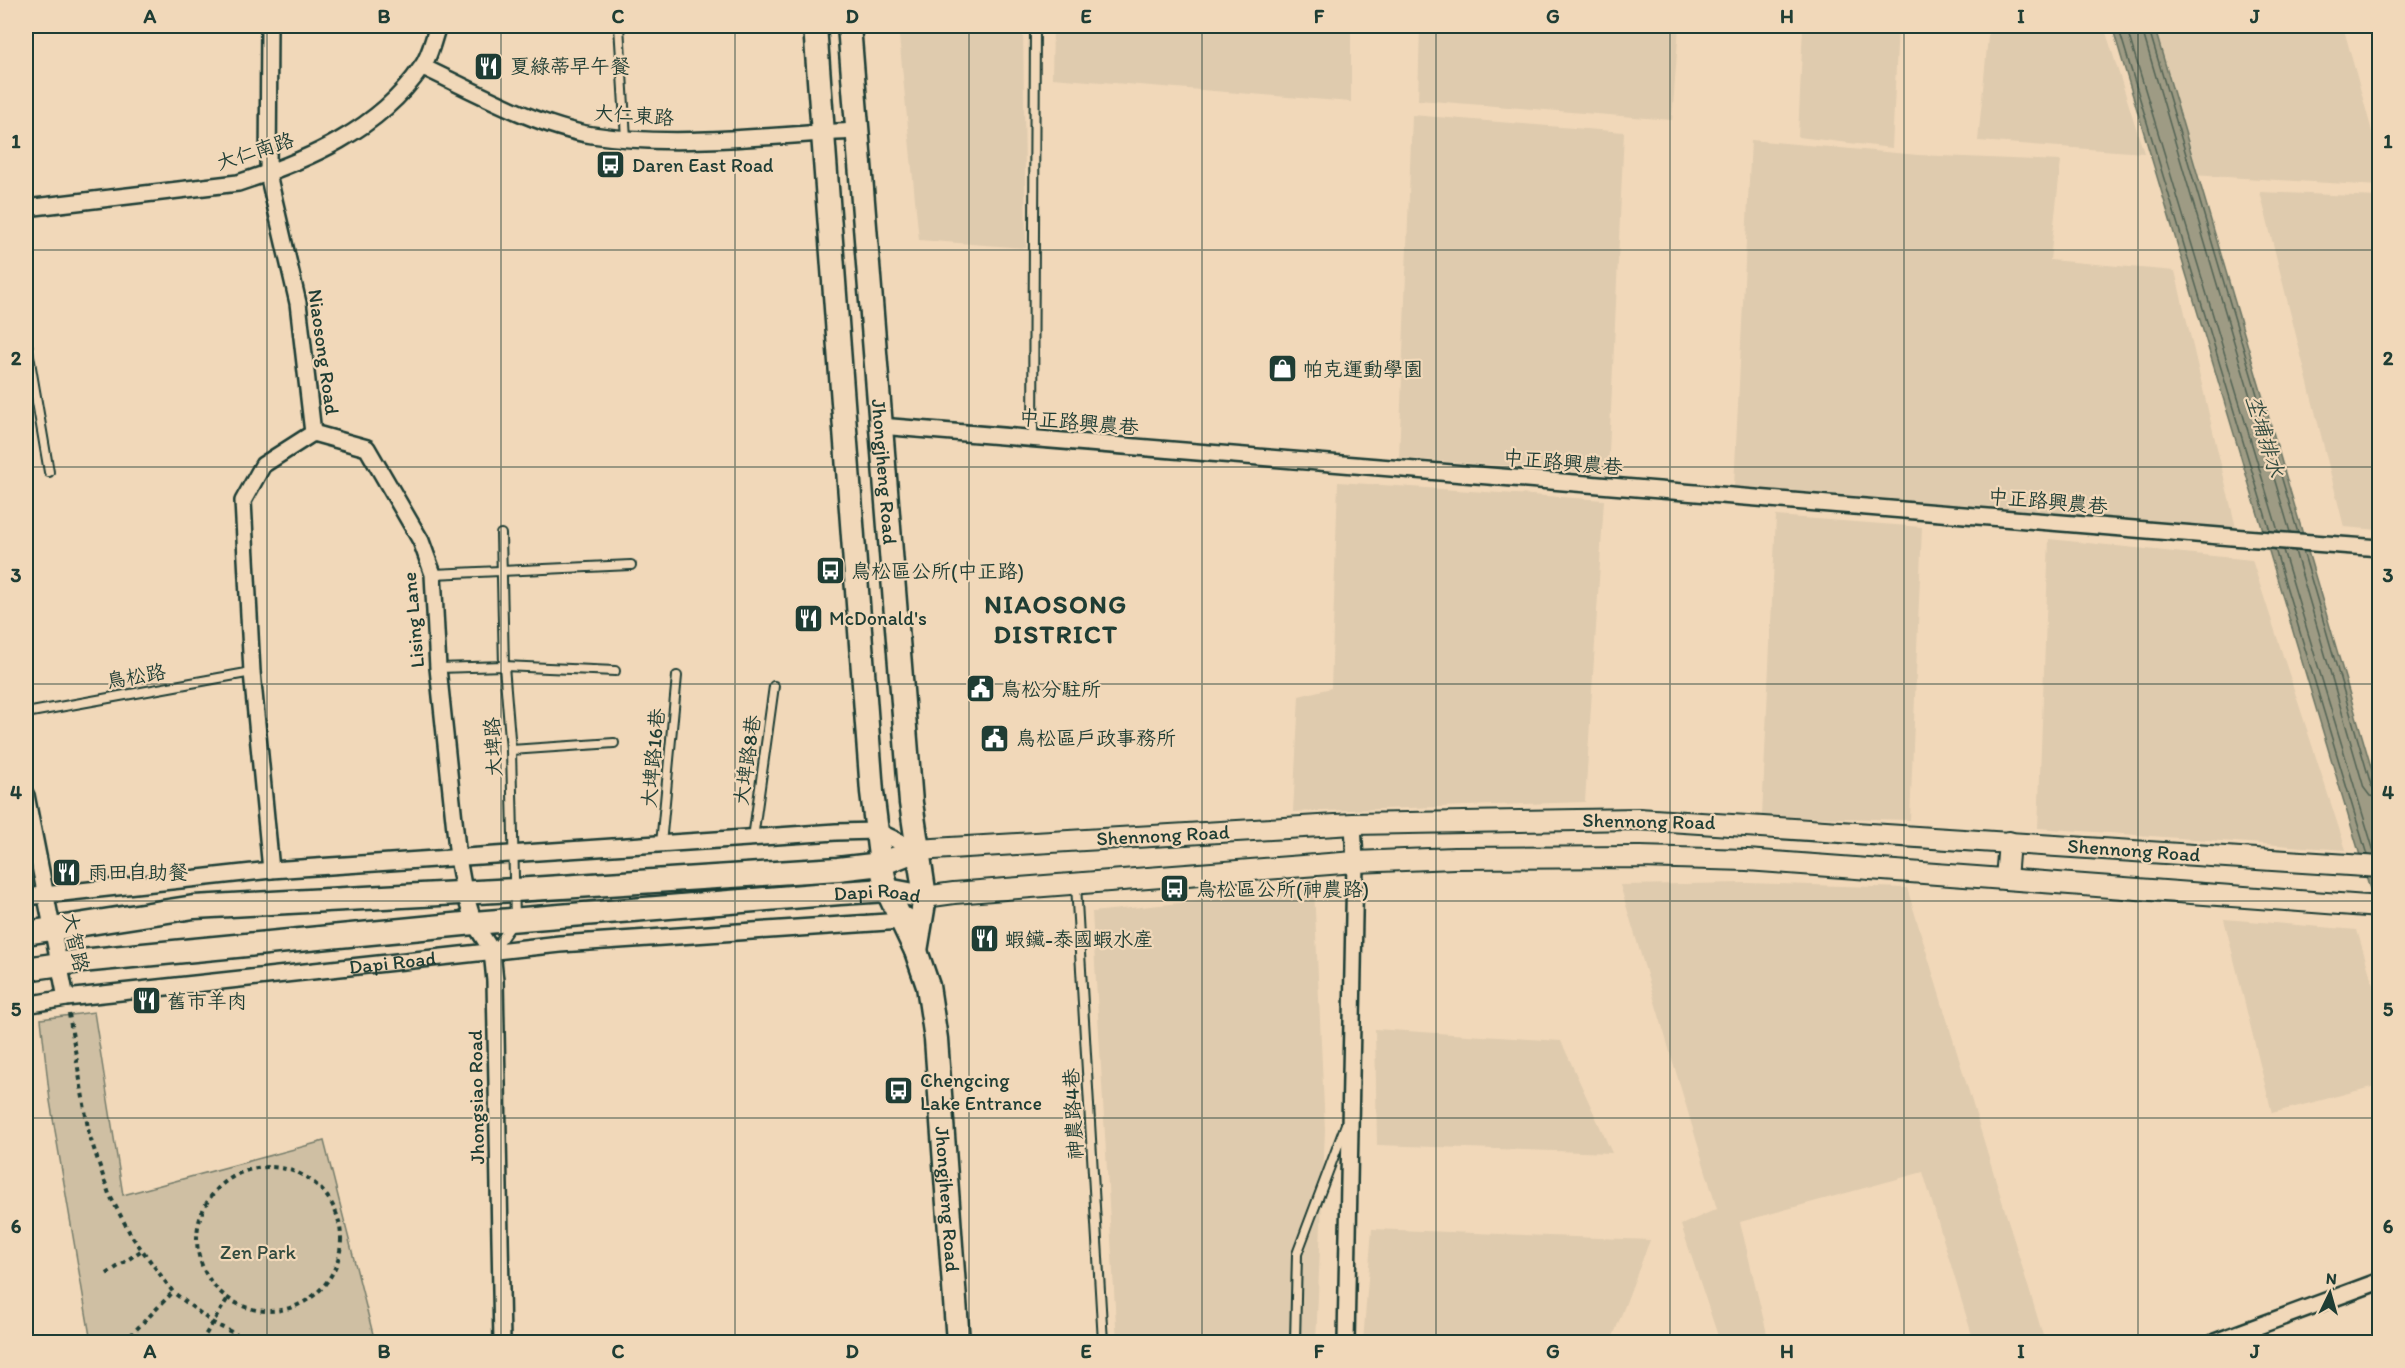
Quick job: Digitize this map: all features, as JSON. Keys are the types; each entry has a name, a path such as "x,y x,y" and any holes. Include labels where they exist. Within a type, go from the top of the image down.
{"main road":[{"name":"Jhongjheng Road","path":"815,26 872,792 881,864 887,890 916,951 928,986 936,1039 957,1342"},
{"name":"Jhongjheng Road","path":"849,26 880,426 917,850 925,897 916,951"},
{"name":"Dapi Road","path":"26,933 194,907 515,890 881,864 917,850"},
{"name":"Dapi Road","path":"26,969 474,923 887,890 925,897"}],"street":[{"name":"Niaosong Road","path":"268,26 268,174 298,303 313,434 263,465 243,501 252,672 271,870"},
{"name":"大仁南路","path":"26,208 238,183 268,174 339,143 392,103 423,67 438,26"},
{"name":"大仁東路","path":"423,67 531,117 590,135 651,140 856,131"},
{"name":"中正路興農巷","path":"880,426 2379,548"},
{"name":"Lising Lane","path":"313,434 367,448 421,541 433,574 438,668 458,858"},
{"name":"大智路","path":"26,795 66,998"},
{"name":"Shennong Road","path":"917,850 1353,824 1638,819 2379,867"},
{"path":"1346,1342 1355,862 1353,824"},
{"path":"26,897 271,870 877,831 917,850"},
{"path":"2006,879 2009,842"},
{"name":"Shennong Road","path":"925,897 1355,862 1454,858 1652,857 1747,860 2379,907"},
{"path":"458,858 464,891 474,923 492,951"},
{"name":"Dapi Road","path":"26,1005 66,998 560,944 902,921 925,897"},
{"name":"Jhongsiao Road","path":"492,951 502,1342"},
{"path":"2215,1342 2379,1281"}],"lane":[{"path":"619,26 626,138"},
{"path":"1033,440 1035,26"},
{"path":"26,338 49,472"},
{"name":"大埤路","path":"501,534 504,666 511,750 515,920"},
{"path":"433,574 631,565"},
{"path":"438,668 504,666 615,671"},
{"name":"鳥松路","path":"26,713 252,672"},
{"name":"大埤路16巷","path":"661,844 677,676"},
{"name":"大埤路8巷","path":"753,838 774,686"},
{"path":"511,750 614,743"},
{"name":"神農路4巷","path":"1076,884 1103,1342"},
{"path":"492,951 515,920"},
{"path":"1295,1342 1297,1254 1350,1111"}],"path":[{"path":"66,998 89,1134 109,1194 142,1250 172,1292 213,1323 252,1342"},
{"path":"269,1167 292,1171 314,1182 330,1201 340,1223 341,1248 334,1272 319,1292 299,1305 275,1311 250,1309 228,1298 211,1282 201,1262 197,1240 200,1218 211,1197 227,1181 247,1171 269,1167"},
{"path":"107,1274 142,1250"},
{"path":"124,1342 172,1292"},
{"path":"201,1342 228,1298"},
{"path":"153,1342 171,1338 191,1342"}],"shaded area":[{"path":"898,26 1023,26 1026,248 919,240"},
{"path":"1053,26 1351,26 1351,102 1052,78"},
{"path":"1420,26 1679,26 1672,120 1418,100"},
{"path":"1803,26 1898,26 1892,148 1798,137"},
{"path":"1989,26 2104,26 2144,153 1978,141"},
{"path":"2146,26 2343,26 2379,157 2379,186 2192,175"},
{"path":"1412,115 1624,132 1608,474 1399,458"},
{"path":"1751,140 1918,155 2061,161 2050,260 2175,271 2236,528 1734,486"},
{"path":"2260,192 2379,197 2379,530 2344,527"},
{"path":"1338,482 1604,500 1585,802 1293,812 1299,696 1331,688"},
{"path":"1776,516 1922,527 1910,820 1762,816"},
{"path":"2049,539 2252,560 2346,850 2038,828"},
{"path":"1747,883 1907,888 2045,1342 1974,1342 1923,1172 1740,1222 1769,1342 1720,1342 1681,1225 1717,1209 1620,885"},
{"path":"1314,889 1325,1130 1316,1342 1117,1342 1092,912"},
{"path":"2224,919 2357,930 2379,1005 2379,1085 2272,1113"},
{"path":"1375,1029 1561,1041 1612,1153 1377,1145"},
{"path":"1372,1229 1650,1240 1611,1342 1363,1342"}],"green space":[{"name":"Zen Park","path":"94,1012 123,1195 324,1141 375,1342 91,1342 50,1101 41,1019"}],"water":[{"name":"坔埔排水","path":"2112,26 2154,26 2379,794 2379,919"}],"place":[{"name":"夏綠蒂早午餐","path":"489,66"},
{"name":"Daren East Road","path":"611,165"},
{"name":"帕克運動學園","path":"1282,369"},
{"name":"鳥松區公所(中正路)","path":"830,571"},
{"name":"McDonald's","path":"808,618"},
{"name":"鳥松分駐所","path":"980,689"},
{"name":"鳥松區戶政事務所","path":"995,738"},
{"name":"雨田自助餐","path":"67,872"},
{"name":"鳥松區公所(神農路)","path":"1175,889"},
{"name":"蝦鑶-泰國蝦水產","path":"984,939"},
{"name":"舊市羊肉","path":"146,1001"},
{"name":"Chengcing Lake Entrance","path":"899,1091"}],"district":[{"name":"NIAOSONG DISTRICT","path":"1056,619"}]}
